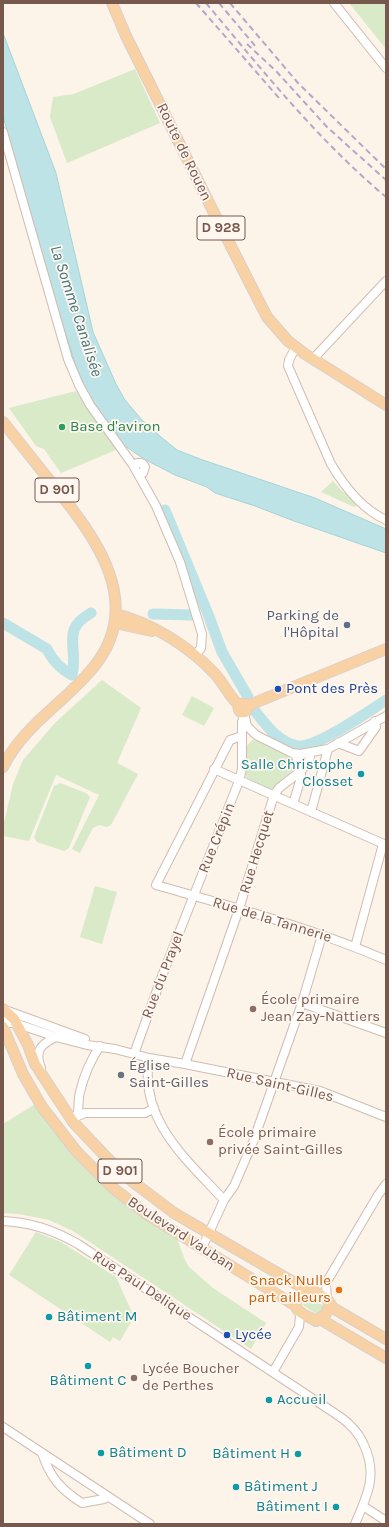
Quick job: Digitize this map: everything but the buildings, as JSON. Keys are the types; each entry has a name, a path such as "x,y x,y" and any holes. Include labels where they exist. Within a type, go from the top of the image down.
{"main road":[{"name":"Route de Rouen","path":"112,3 133,49 259,304 267,317 277,330 296,347 386,405"},
{"name":"D 901","path":"3,422 64,498 95,541 106,561 116,598 116,619 109,643 102,656 92,670 24,737 3,767"},
{"path":"116,619 135,628 160,633"},
{"path":"116,619 140,622 174,640 216,675 244,710 386,649"},
{"path":"109,643 119,635 135,628"},
{"name":"D 901","path":"3,1009 12,1016 16,1023"},
{"name":"Boulevard Vauban","path":"16,1023 28,1045 35,1064 47,1083 109,1160 142,1190 164,1206 209,1233 329,1301"},
{"name":"Boulevard Vauban","path":"3,1027 23,1074 46,1112 77,1152 113,1188 148,1215 318,1320"},
{"path":"297,1308 298,1296 307,1289"},
{"path":"329,1301 326,1314 318,1320 386,1358"},
{"path":"329,1301 333,1308 386,1339"}],"street":[{"path":"334,3 386,68"},
{"path":"3,132 68,359 90,405 134,465 156,506 180,562 202,634 201,648 195,656"},
{"path":"313,359 386,281"},
{"path":"296,347 289,360 288,366 331,464 339,478 366,508 386,520"},
{"path":"244,710 247,726 256,735 294,754 299,761 301,778 293,804"},
{"name":"Rue Crépin","path":"194,896 239,781 242,769 244,710"},
{"path":"294,754 311,753 328,749 386,716"},
{"path":"338,743 359,751 376,727 375,721"},
{"path":"256,735 242,740 230,740 214,769 385,844 355,947"},
{"path":"311,812 328,749"},
{"path":"274,795 279,788 301,771 308,761 311,753"},
{"name":"Rue de la Tannerie","path":"214,769 156,885 322,935 386,960"},
{"name":"Rue Hecquet","path":"185,1064 239,909 274,795"},
{"name":"Rue du Prayel","path":"134,1054 162,976 194,896"},
{"path":"202,1248 224,1200 234,1186 253,1142 302,1003 322,935"},
{"path":"302,1003 386,1033"},
{"name":"Rue Saint-Gilles","path":"3,1009 100,1046"},
{"name":"Rue Saint-Gilles","path":"3,1020 56,1037 88,1045 100,1046 149,1058 320,1091 386,1117"},
{"path":"47,1083 39,1062 39,1051 43,1044 56,1037"},
{"path":"76,1119 79,1093 90,1061 100,1046"},
{"path":"149,1058 147,1078 153,1109 173,1145 224,1200"},
{"path":"76,1119 85,1113 145,1113 153,1109"},
{"path":"307,1289 326,1283 386,1186"},
{"name":"Rue Paul Delique","path":"3,1221 29,1223 53,1230 64,1236 273,1372 333,1412 351,1426 362,1439 370,1457 371,1475 370,1486 355,1524"},
{"path":"326,1283 329,1301"},
{"path":"273,1372 300,1327 300,1315 297,1308"},
{"path":"300,1327 318,1320"},
{"path":"3,1427 150,1524"},
{"path":"42,1453 47,1468 59,1486 67,1493 82,1503 108,1497"},
{"path":"363,1506 386,1522"}],"green space":[{"path":"349,3 386,3 386,49"},
{"path":"135,69 160,123 67,163 50,117 53,97 74,94"},
{"name":"Base d'aviron","path":"76,391 116,450 61,473 44,449 36,446 9,408"},
{"path":"333,481 358,505 354,507 321,492"},
{"path":"102,680 141,708 117,763 138,774 111,825 107,827 99,825 93,828 80,853 72,849 99,795 56,775 29,841 3,836 4,823 13,784 23,760 55,723"},
{"path":"192,696 214,708 204,726 182,715"},
{"path":"253,740 292,758 295,763 292,771 270,790 246,777 246,752 249,743"},
{"path":"60,783 86,793 90,797 69,848 64,851 37,842 34,837 54,786"},
{"path":"95,886 117,892 102,944 80,937"},
{"path":"37,1103 105,1186 142,1217 174,1236 178,1241 189,1267 213,1288 266,1323 251,1349 73,1231 49,1220 19,1214 3,1213 3,1124"},
{"path":"36,1232 61,1242 116,1277 134,1317 120,1341 113,1337 110,1342 9,1275"},
{"path":"304,1296 310,1296 324,1306 321,1313 315,1313 303,1305 302,1299"}],"water":[{"name":"La Somme Canalisée","path":"3,33 56,173 93,332 116,384 125,400 142,420 177,450 315,498 386,529 386,553 215,493 207,487 175,475 144,459 118,441 88,397 83,387 51,290 3,116"}],"waterway":[{"path":"165,510 222,652 248,697"},
{"path":"3,623 47,649 58,664 72,675 74,665 72,640 73,633 76,626 82,619 91,613"},
{"path":"153,614 192,615"},
{"path":"255,711 278,737 297,746 317,742 329,736 386,700"}],"railway":[{"path":"196,3 279,98"},
{"path":"206,3 270,79 314,128 337,152 386,197"},
{"path":"219,3 256,47"},
{"path":"230,3 298,83 386,169"},
{"path":"247,44 276,71 327,127 386,180"}],"place":[{"name":"Base d'aviron","path":"62,427"},
{"name":"Parking de l'Hôpital","path":"347,625"},
{"name":"Pont des Près","path":"278,689"},
{"name":"Salle Christophe Closset","path":"361,774"},
{"name":"École primaire Jean Zay-Nattiers","path":"253,1009"},
{"name":"Église Saint-Gilles","path":"121,1075"},
{"name":"École primaire privée Saint-Gilles","path":"210,1142"},
{"name":"Snack Nulle part ailleurs","path":"339,1290"},
{"name":"Bâtiment M","path":"49,1317"},
{"name":"Lycée","path":"227,1335"},
{"name":"Bâtiment C","path":"88,1366"},
{"name":"Lycée Boucher de Perthes","path":"134,1378"},
{"name":"Accueil","path":"269,1400"},
{"name":"Bâtiment D","path":"101,1453"},
{"name":"Bâtiment H","path":"298,1454"},
{"name":"Bâtiment J","path":"236,1487"},
{"name":"Bâtiment I","path":"336,1507"}]}
